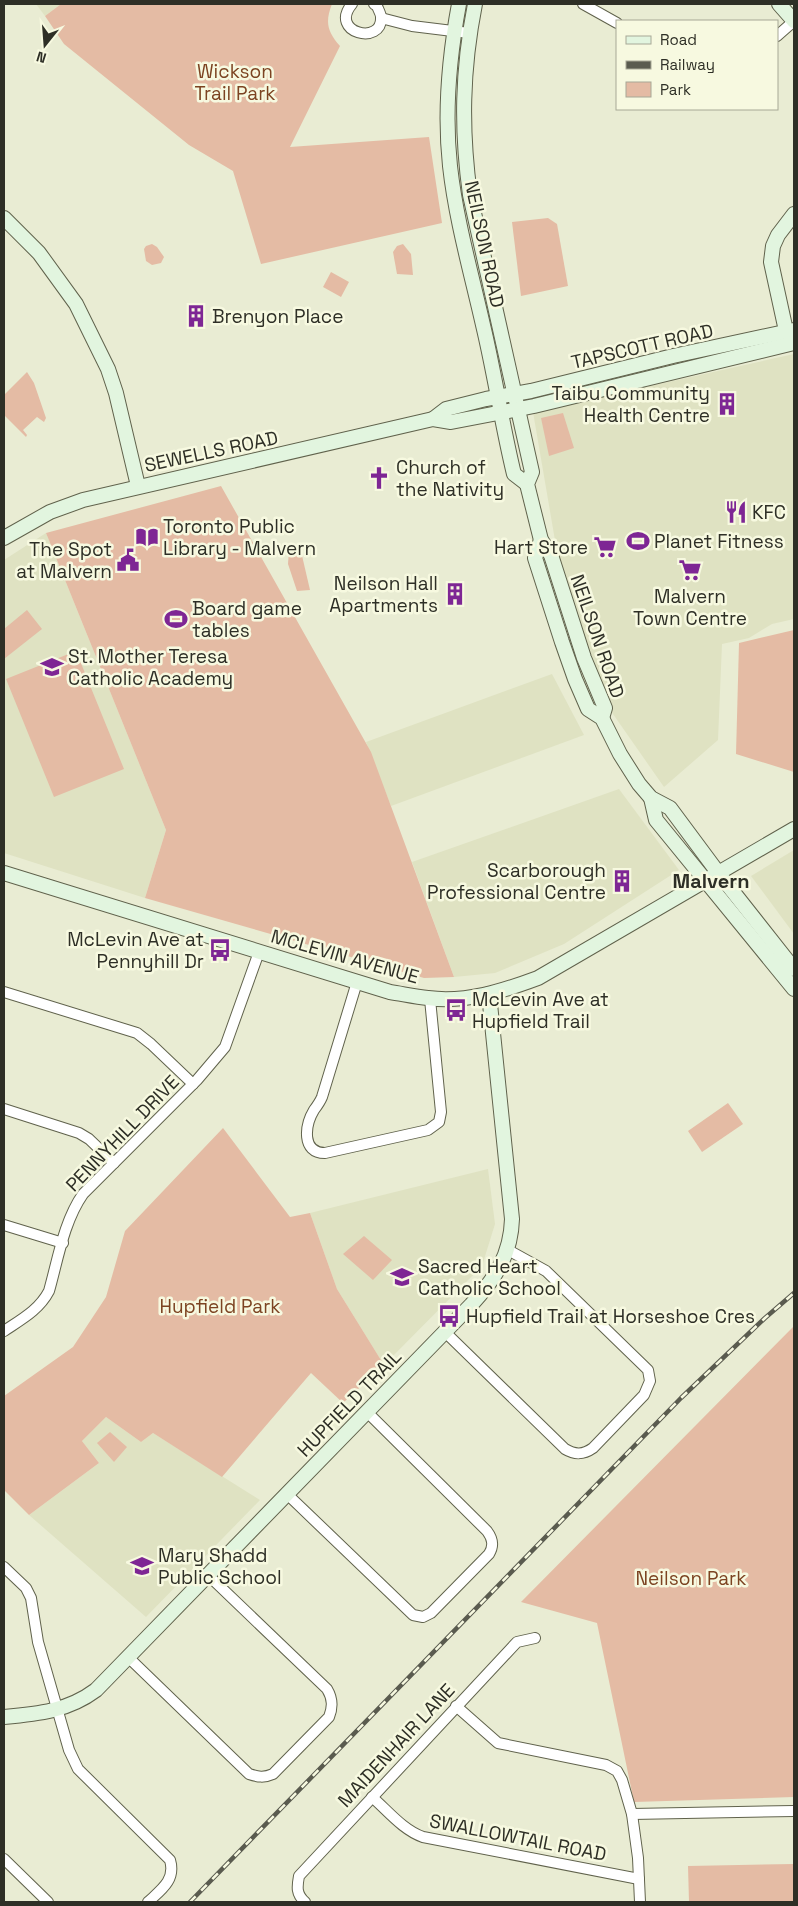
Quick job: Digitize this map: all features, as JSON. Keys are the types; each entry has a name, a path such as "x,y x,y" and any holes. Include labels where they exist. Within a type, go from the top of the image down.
{"street":[{"path":"352,4 347,11 346,18 350,28 359,34 369,34 378,28 382,18 377,6 374,4"},
{"name":"NEILSON ROAD","path":"458,4 449,64 447,102 450,165 459,224 484,327 514,474 527,484"},
{"name":"NEILSON ROAD","path":"475,4 469,33 463,103 466,165 476,221 532,472 527,484 541,540 551,555 574,630 605,708 602,718"},
{"path":"583,4 616,22"},
{"path":"778,35 794,21 779,4"},
{"path":"382,18 412,26 469,33"},
{"path":"791,338 771,262 773,246 778,235 794,214"},
{"path":"4,218 46,262 80,312 108,369 116,393 138,486"},
{"path":"484,327 499,324"},
{"name":"TAPSCOTT ROAD","path":"498,397 674,356 791,338"},
{"name":"TAPSCOTT ROAD","path":"500,412 519,409 791,338"},
{"name":"SEWELLS ROAD","path":"4,538 50,512 83,500 432,419 446,409 498,397"},
{"name":"SEWELLS ROAD","path":"432,419 451,422 500,412"},
{"name":"NEILSON ROAD","path":"541,540 535,558 575,679 588,709 602,718 620,754 639,784 651,798 670,808 718,874 794,968"},
{"path":"560,634 574,630"},
{"name":"NEILSON ROAD","path":"651,798 656,820 794,990"},
{"name":"MCLEVIN AVENUE","path":"4,873 390,992 430,998 454,999 505,991 538,978 794,829"},
{"name":"PENNYHILL DRIVE","path":"4,1331 37,1309 49,1291 77,1202 83,1194 193,1084 225,1047 259,952"},
{"path":"357,982 322,1097 313,1111 306,1136 309,1146 319,1153 428,1130 439,1122 441,1112 430,998"},
{"path":"4,992 137,1033 152,1044 193,1084"},
{"name":"HUPFIELD TRAIL","path":"4,1717 43,1714 84,1699 129,1658 445,1332 487,1288 498,1273 508,1250 512,1219 489,994"},
{"path":"4,1109 79,1133 89,1139 114,1163"},
{"path":"4,1225 63,1243"},
{"path":"445,1332 565,1449 572,1453 581,1454 592,1448 644,1395 650,1381 648,1370 546,1271 508,1250"},
{"path":"288,1494 413,1615 423,1617 431,1613 489,1554 493,1545 488,1531 367,1412"},
{"path":"4,1567 26,1588 31,1598 38,1642 69,1750 78,1769 170,1860 172,1871 168,1882 148,1902"},
{"path":"129,1658 249,1774 258,1777 267,1777 273,1774 329,1717 332,1710 332,1700 327,1689 208,1575"},
{"name":"MAIDENHAIR LANE","path":"305,1902 297,1890 298,1876 517,1642 535,1638"},
{"path":"456,1706 498,1743 606,1765 617,1771 622,1780 632,1814 640,1879 640,1902"},
{"name":"SWALLOWTAIL ROAD","path":"372,1797 406,1828 423,1837 640,1879"},
{"path":"632,1814 794,1811"},
{"path":"4,1859 48,1902"}],"shaded area":[{"path":"36,4 61,4 45,16"},
{"path":"794,354 794,619 772,624 749,638 722,644 718,740 664,787 606,704 557,552 533,412"},
{"name":"St. Mother Teresa Catholic Academy","path":"46,533 166,830 145,898 4,853 4,560"},
{"path":"552,674 584,735 391,806 366,742"},
{"path":"619,789 679,870 564,944 495,973 454,977 412,862"},
{"path":"794,850 794,934 751,876"},
{"name":"Sacred Heart Catholic School","path":"488,1169 495,1224 482,1266 384,1365 337,1289 310,1213"},
{"name":"Mary Shadd Public School","path":"106,1417 141,1442 153,1433 260,1500 146,1617 29,1515 99,1463 82,1441"}],"green space":[{"name":"Wickson Trail Park","path":"61,4 332,4 328,16 328,26 332,36 340,46 290,147 429,137 442,223 261,264 233,171 189,145 64,44 45,16"},
{"path":"548,218 557,224 568,286 521,296 512,222"},
{"path":"152,244 157,247 164,257 161,263 152,265 146,261 144,249"},
{"path":"403,244 411,254 413,275 397,274 393,252 397,246"},
{"path":"331,272 349,282 341,297 323,287"},
{"path":"27,372 34,383 46,418 44,422 37,417 23,430 27,435 26,437 4,415 4,395"},
{"path":"563,413 574,448 549,456 541,418"},
{"path":"221,486 371,752 454,977 424,978 145,898 166,830 46,533"},
{"path":"300,547 310,590 297,591 288,564 289,550"},
{"path":"27,610 42,629 4,659 4,629"},
{"path":"794,630 794,772 736,754 739,643"},
{"path":"76,651 124,769 54,797 6,679"},
{"path":"728,1103 743,1124 702,1152 688,1131"},
{"name":"Hupfield Park","path":"223,1128 290,1217 310,1213 337,1289 384,1365 343,1403 311,1373 222,1477 153,1433 141,1442 106,1417 82,1441 99,1463 29,1515 4,1490 4,1396 73,1347 106,1297 125,1231"},
{"path":"364,1236 392,1260 373,1280 343,1254"},
{"name":"Neilson Park","path":"794,1326 794,1797 634,1802 597,1623 521,1602"},
{"path":"110,1432 127,1447 114,1462 97,1443"},
{"path":"794,1864 794,1902 689,1902 688,1866"}],"railway":[{"path":"190,1902 681,1398 794,1293"}],"place":[{"name":"Brenyon Place","path":"196,316"},
{"name":"Taibu Community Health Centre","path":"727,404"},
{"name":"Church of the Nativity","path":"379,478"},
{"name":"KFC","path":"736,512"},
{"name":"Toronto Public Library - Malvern","path":"147,537"},
{"name":"Planet Fitness","path":"638,541"},
{"name":"Hart Store","path":"605,547"},
{"name":"The Spot at Malvern","path":"128,560"},
{"name":"Malvern Town Centre","path":"690,570"},
{"name":"Neilson Hall Apartments","path":"455,594"},
{"name":"Board game tables","path":"176,619"},
{"name":"St. Mother Teresa Catholic Academy","path":"52,667"},
{"name":"Scarborough Professional Centre","path":"622,881"},
{"name":"McLevin Ave at Pennyhill Dr","path":"220,950"},
{"name":"McLevin Ave at Hupfield Trail","path":"456,1010"},
{"name":"Sacred Heart Catholic School","path":"402,1277"},
{"name":"Hupfield Trail at Horseshoe Cres","path":"449,1316"},
{"name":"Mary Shadd Public School","path":"142,1566"}],"district":[{"name":"Malvern","path":"711,881"}]}
